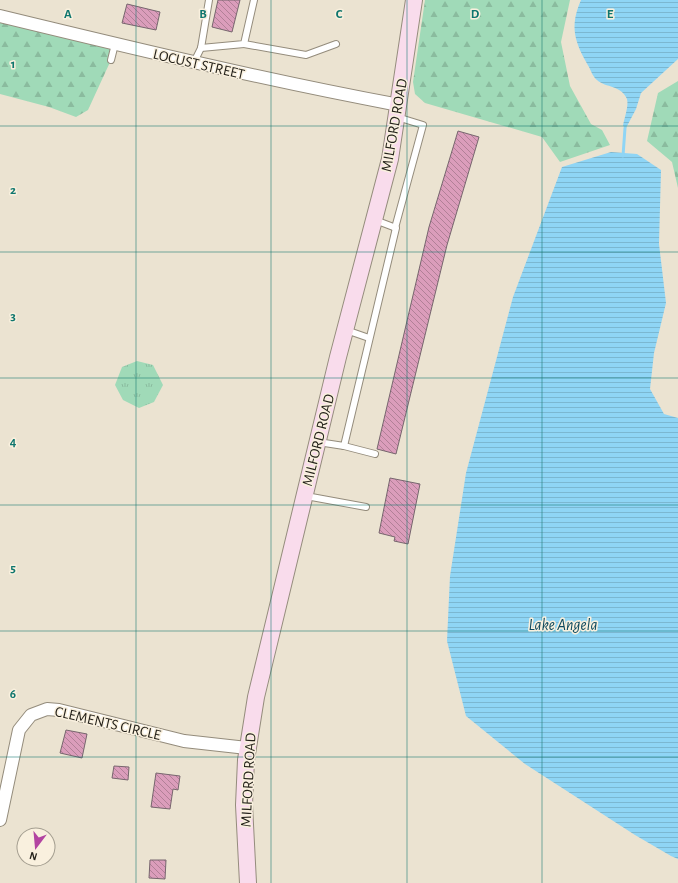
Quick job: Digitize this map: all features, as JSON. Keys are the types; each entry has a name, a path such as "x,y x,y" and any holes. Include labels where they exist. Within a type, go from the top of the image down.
{"street":[{"name":"MILFORD ROAD","path":"248,883 244,805 247,748 256,698 317,442 390,159 414,0"},
{"name":"LOCUST STREET","path":"0,16 312,89 398,111"},
{"name":"CLEMENTS CIRCLE","path":"0,820 19,730 31,715 47,709 60,710 184,741 247,748"}],"lane":[{"path":"194,62 201,48 209,0"},
{"path":"244,44 254,0"},
{"path":"111,60 115,44"},
{"path":"201,48 244,44 306,55 336,44"},
{"path":"344,446 395,228 423,125 398,111"},
{"path":"374,220 395,228"},
{"path":"345,330 369,338"},
{"path":"317,442 344,446 375,454"},
{"path":"304,495 366,507"}],"green space":[{"path":"425,0 570,0 561,42 570,86 591,124 602,130 610,145 560,162 542,137 425,103 415,94 413,82"},
{"path":"0,16 115,44 111,60 88,110 76,117 49,107 0,94"},
{"path":"678,81 678,188 672,162 647,141 658,93"},
{"path":"137,361 153,365 163,385 154,402 139,408 123,400 115,385 122,367"}],"water":[{"path":"581,0 678,0 678,59 641,93 636,109 626,128 623,126 627,109 627,99 621,91 601,83 596,79 592,74 577,42 575,35 575,18"},
{"name":"Lake Angela","path":"611,152 637,154 661,170 659,244 666,303 654,353 650,389 664,414 678,418 678,859 635,835 525,764 466,716 447,641 450,576 466,473 513,297 562,167"}],"building":[{"path":"218,0 240,0 232,32 212,27"},
{"path":"127,4 160,12 156,30 122,23"},
{"path":"458,131 479,137 447,245 396,454 377,449 429,227"},
{"path":"390,478 420,484 408,544 394,541 395,537 379,533"},
{"path":"66,730 87,734 82,758 60,753"},
{"path":"114,766 129,767 128,780 112,778"},
{"path":"156,773 180,776 178,790 173,789 170,809 151,807"},
{"path":"150,860 166,860 165,879 149,878"}],"waterway":[{"path":"623,156 625,128"}]}
